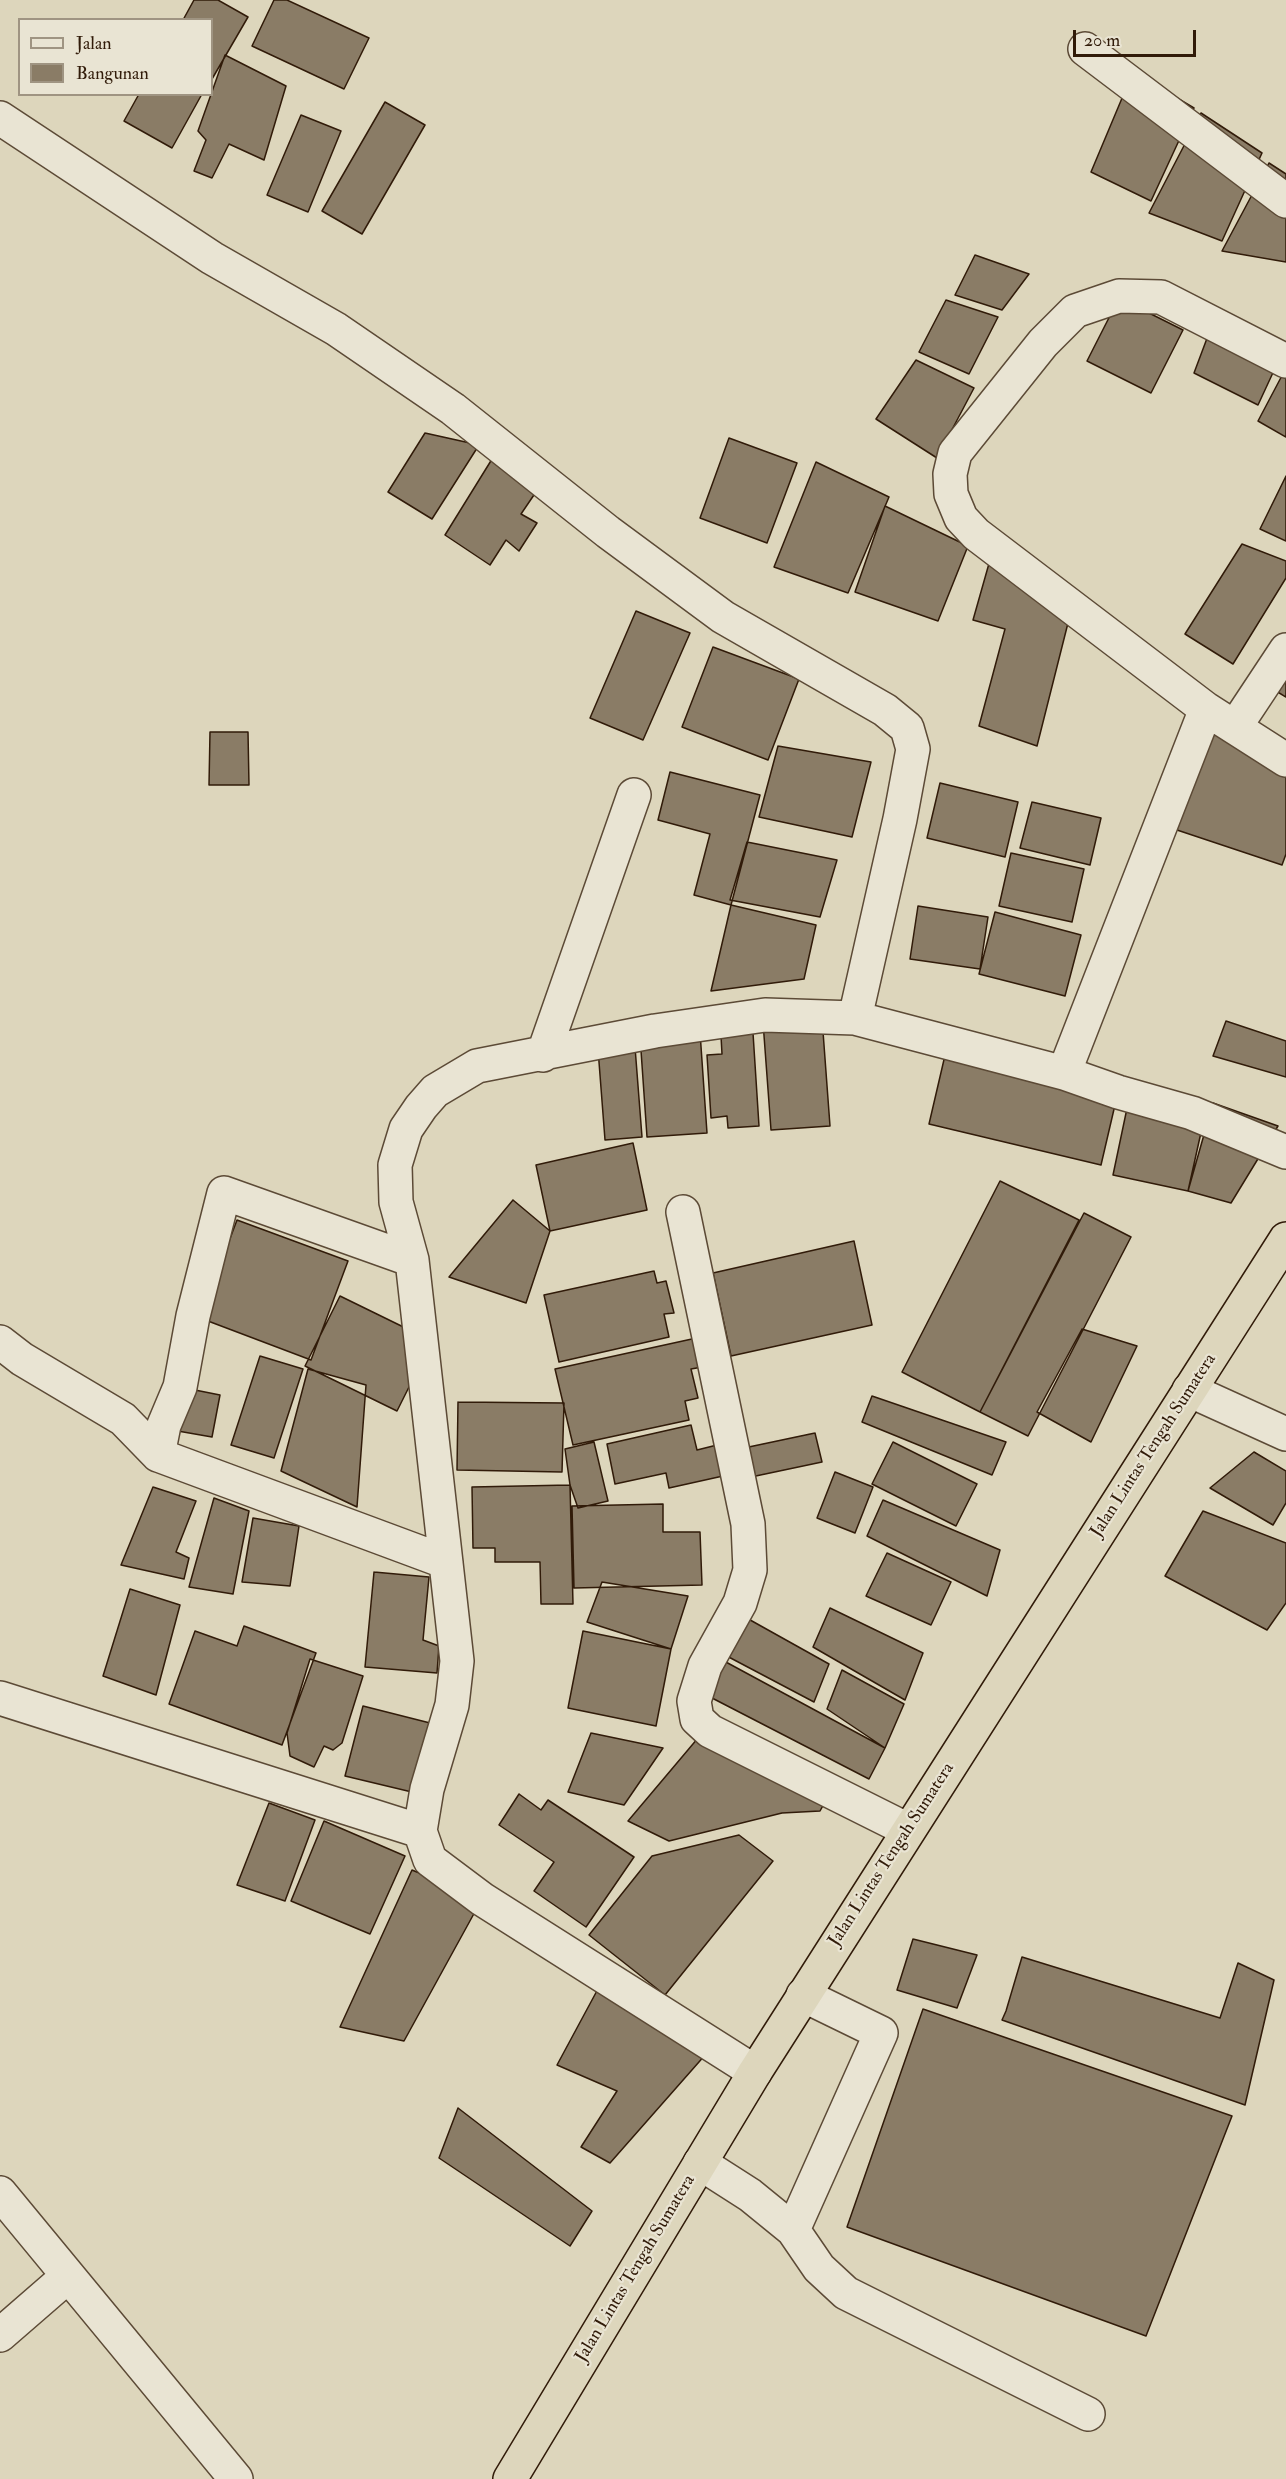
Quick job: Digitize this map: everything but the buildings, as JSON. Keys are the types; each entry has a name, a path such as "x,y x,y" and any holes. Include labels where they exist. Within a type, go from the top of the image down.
{"highway":[{"name":"Jalan Lintas Tengah Sumatera","path":"510,2479 754,2072 1286,1239"}],"street":[{"path":"1084,49 1286,201"},
{"path":"0,118 212,258 336,329 453,409 608,532 723,617 885,710 907,728 913,749 900,819 855,1018"},
{"path":"1286,361 1161,297 1119,296 1076,311 1043,343 955,453 950,474 951,494 960,518 976,534 1206,709 1286,760"},
{"path":"1235,727 1286,650"},
{"path":"1064,1073 1206,709"},
{"path":"543,1055 634,795"},
{"path":"754,2072 466,1888 430,1860 420,1831 426,1789 452,1705 457,1661 412,1260 396,1202 395,1165 406,1129 435,1092 477,1066 543,1055 655,1031 765,1015 855,1018 1064,1073 1118,1092 1192,1113 1286,1152"},
{"path":"158,1455 164,1425 180,1387 193,1316 224,1193 412,1260"},
{"path":"683,1212 748,1524 750,1559 750,1570 740,1603 705,1666 694,1701 697,1719 710,1731 908,1830"},
{"path":"11,1351 123,1419 158,1455 446,1562"},
{"path":"1189,1390 1286,1434"},
{"path":"0,1698 420,1831"},
{"path":"793,2230 881,2032 803,1995"},
{"path":"700,2163 750,2195 793,2230 819,2268 846,2293 1088,2414"},
{"path":"0,2193 236,2479"},
{"path":"0,2335 68,2276"}]}
